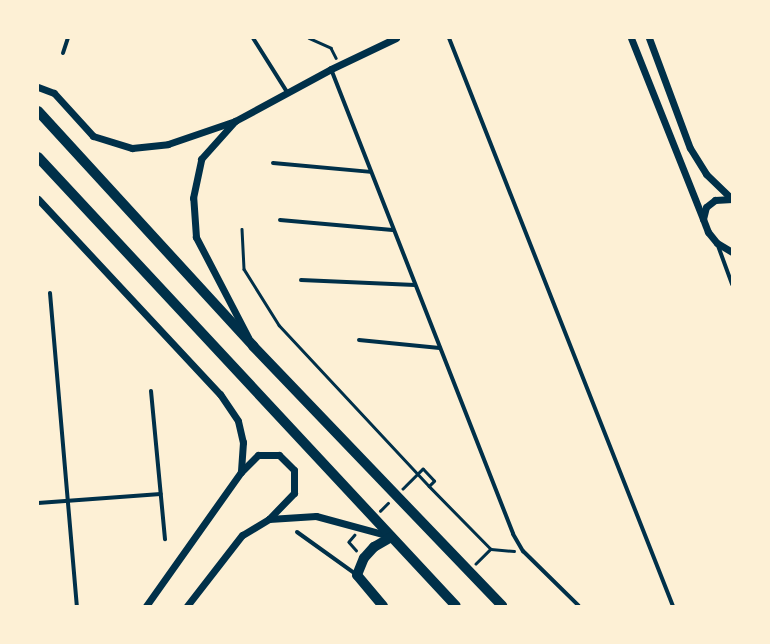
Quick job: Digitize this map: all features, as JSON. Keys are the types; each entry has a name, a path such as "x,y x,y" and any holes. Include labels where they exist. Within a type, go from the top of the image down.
{"highway":[{"path":"38,111 253,346 502,606"},
{"path":"38,158 456,606"},
{"path":"383,606 357,575 364,558 374,548 391,536"}],"street":[{"path":"63,53 68,38"},
{"path":"253,38 288,92"},
{"path":"38,87 54,94 93,136 132,148 168,144 235,121 331,69 396,38"},
{"path":"449,38 673,606"},
{"path":"631,38 708,232 717,243 732,284"},
{"path":"649,38 690,148 706,174 732,199"},
{"path":"331,69 513,534 523,551 579,606"},
{"path":"235,121 201,159 193,198 196,237 253,346"},
{"path":"273,163 371,172"},
{"path":"38,199 220,394 238,421 243,442 241,472"},
{"path":"703,219 706,207 715,200 732,199"},
{"path":"280,220 394,230"},
{"path":"717,243 732,252"},
{"path":"301,280 415,284"},
{"path":"50,293 77,606"},
{"path":"359,340 440,348"},
{"path":"152,391 165,539"},
{"path":"146,606 241,472 258,455 279,455 294,470 294,493 269,519 242,535 187,606"},
{"path":"38,503 161,494"},
{"path":"269,519 316,516 391,536"},
{"path":"297,532 357,575"}],"path":[{"path":"309,38 331,48 339,65"},
{"path":"242,229 244,269 279,325 429,486 491,549 523,551"},
{"path":"402,490 423,469 434,481 429,486"},
{"path":"375,516 391,500"},
{"path":"356,551 348,542 359,531"},
{"path":"468,571 491,549"}]}
